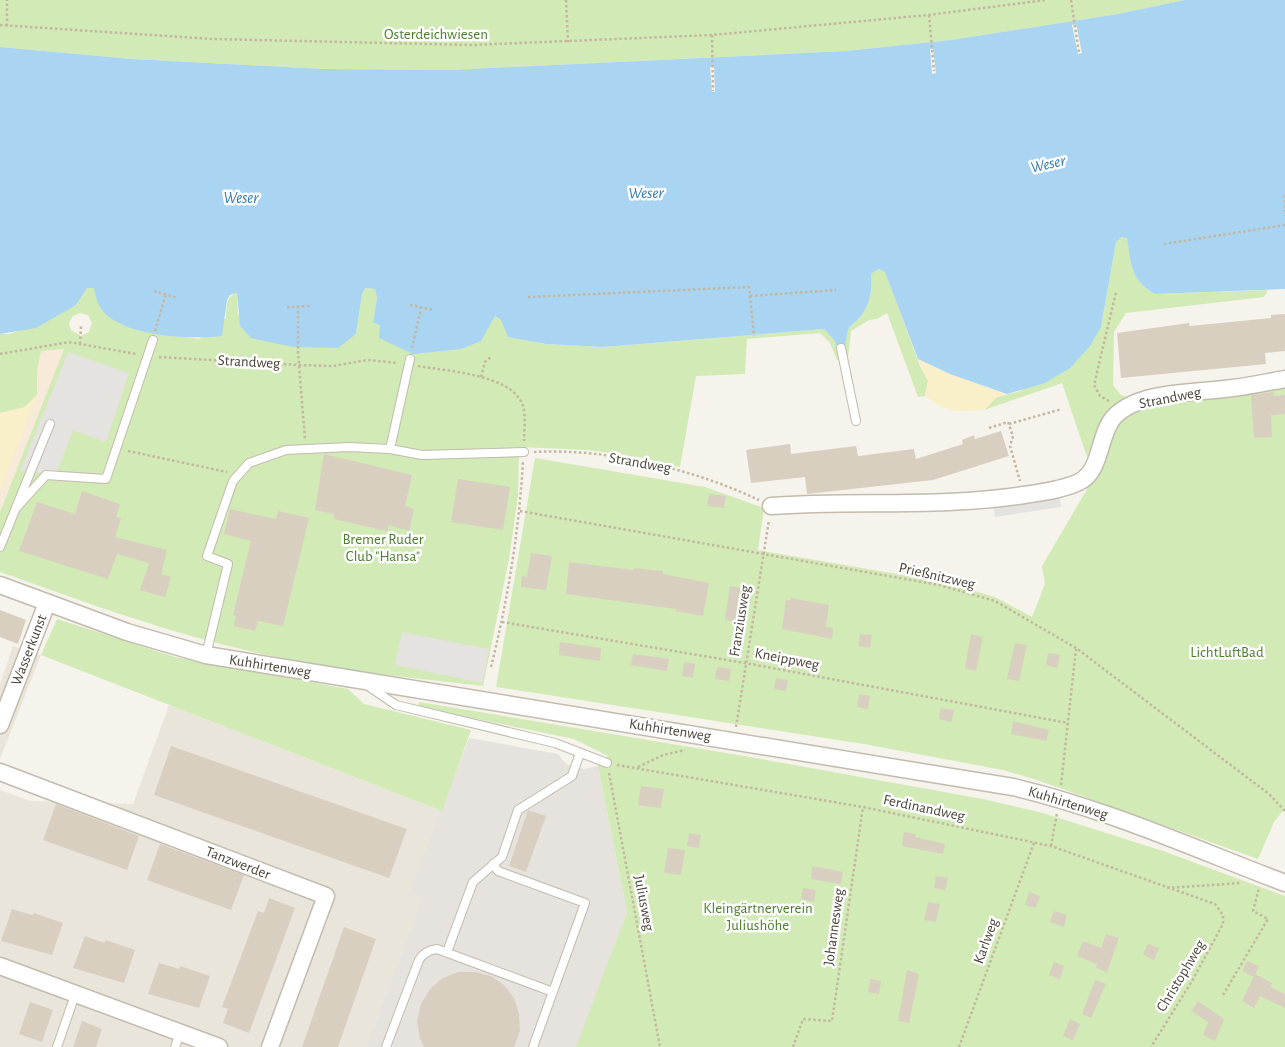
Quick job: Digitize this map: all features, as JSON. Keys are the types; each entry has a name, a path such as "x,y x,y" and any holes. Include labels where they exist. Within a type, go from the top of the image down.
{"street":[{"name":"Strandweg","path":"771,506 822,502 983,502 1051,490 1080,482 1091,471 1105,429 1124,408 1152,398 1174,394 1233,388 1285,379"},
{"name":"Kuhhirtenweg","path":"0,585 127,632 206,655 1013,787 1060,798 1162,834 1285,883"},
{"name":"Wasserkunst","path":"0,725 47,603"},
{"name":"Tanzwerder","path":"0,772 326,896 270,1047"},
{"path":"0,966 75,995 178,1040 220,1047"}],"lane":[{"path":"16,507 46,476 106,479 152,340"},
{"path":"841,348 856,422"},
{"path":"390,449 409,362"},
{"path":"0,547 50,424"},
{"path":"206,655 228,564 207,556 233,481 249,463 268,455 306,449 349,446 422,454 524,452"},
{"path":"362,681 396,705 555,743 607,763"},
{"path":"447,952 473,882 502,857 518,810 572,776 580,753"},
{"path":"493,864 498,870 585,903 533,1047"},
{"path":"386,1047 422,954 437,948 553,992"},
{"path":"57,1047 75,995"}],"path":[{"path":"7,0 7,26"},
{"path":"566,0 568,42"},
{"path":"0,25 213,39 472,46 712,35 928,15 1046,0"},
{"path":"1071,0 1079,53"},
{"path":"928,15 934,71"},
{"path":"712,35 713,91"},
{"path":"1285,195 1285,216"},
{"path":"1164,244 1285,225"},
{"path":"528,297 749,287 754,336"},
{"path":"750,296 836,290"},
{"path":"154,291 178,298"},
{"path":"1116,292 1094,385 1100,396 1124,408"},
{"path":"152,340 166,294"},
{"path":"410,305 433,310"},
{"path":"298,306 299,365 306,449"},
{"path":"286,307 310,306"},
{"path":"409,362 421,308"},
{"path":"80,344 81,326"},
{"name":"Strandweg","path":"0,354 69,342 148,356 332,366 367,360 409,362 459,371 481,377 512,391 519,398 523,407 524,452 559,451 649,463 733,488 771,506"},
{"path":"481,377 485,362 492,356"},
{"path":"989,428 1062,410"},
{"path":"1008,424 1013,436 1010,446 1024,495"},
{"path":"116,449 239,474"},
{"path":"491,667 502,622 520,511 524,452"},
{"name":"Franziusweg","path":"734,741 771,506"},
{"name":"Prießnitzweg","path":"520,511 939,585 995,601 1076,648 1269,794 1285,811"},
{"name":"Kneippweg","path":"502,622 745,662 1068,723"},
{"path":"1051,846 1060,798 1076,648"},
{"path":"637,768 663,755 694,748 703,736"},
{"name":"Ferdinandweg","path":"607,763 863,807 1051,846 1215,904 1223,915"},
{"name":"Juliusweg","path":"607,763 660,1047"},
{"name":"Johannesweg","path":"793,1047 803,1019 832,1021 863,807"},
{"name":"Karlweg","path":"959,1047 1034,843"},
{"path":"1166,888 1241,884 1263,875"},
{"path":"1223,995 1268,919 1252,911 1263,875"},
{"name":"Christophweg","path":"1151,1047 1210,950 1223,924 1223,915"}],"shaded area":[{"path":"64,349 0,512 0,354"},
{"path":"68,352 129,373 106,442 73,430 56,474 20,471"},
{"path":"1059,493 1061,507 995,517 993,504"},
{"path":"402,632 489,649 482,683 395,665"},
{"path":"13,646 41,655 0,759 0,684"},
{"path":"169,705 442,811 409,893 422,898 366,1047 0,1047 0,790 31,801 133,804"},
{"path":"469,738 558,754 566,764 584,769 598,766 627,912 577,1047 366,1047 422,898 409,893"}],"green space":[{"name":"Osterdeichwiesen","path":"0,0 1185,0 1118,14 951,40 846,51 450,70 324,69 132,59 0,47"},
{"path":"1122,237 1127,237 1131,263 1136,277 1147,289 1155,294 1268,290 1264,297 1126,313 1114,332 1113,385 1121,395 1131,399 1101,422 1087,457 1062,383 984,410 997,397 1021,391 1101,327 1116,242"},
{"name":"Bremer Ruder Club \"Hansa\"","path":"879,269 885,271 920,366 928,381 925,396 918,397 887,313 877,319 869,320 851,331 848,358 837,360 830,343 820,333 747,339 745,374 696,376 680,467 644,458 588,450 519,447 518,496 509,559 483,686 351,670 237,648 169,630 0,572 0,512 64,349 41,351 37,370 37,395 25,407 0,413 0,334 10,334 76,305 87,288 94,288 144,331 199,339 226,318 230,297 237,293 238,315 356,334 362,294 365,288 375,289 377,298 373,323 480,341 495,316 501,320 509,337 546,344 603,347 824,329 835,341 837,349 844,347 849,327 861,316 868,304 871,274","holes":["80,313 88,315 92,323 89,332 81,336 71,330 69,323 73,316"]},
{"name":"LichtLuftBad","path":"1285,383 1285,808 1274,822 1258,859 1040,781 1003,770 864,744 496,687 535,458 705,487 764,508 758,550 949,583 997,598 1032,617 1045,584 1042,566 1093,479 1111,430 1136,411 1168,400"},
{"path":"57,619 175,657 348,689 364,704 471,730 442,811 41,655"},
{"name":"Kleingärtnerverein Juliushöhe","path":"419,702 744,756 983,799 1043,813 1163,851 1285,896 1285,1047 576,1047 627,912 598,766 608,756 574,739 418,707"}],"sand":[{"path":"918,359 950,374 1007,394 997,397 984,410 959,411 939,406 925,396 928,381"},
{"path":"37,395 0,491 0,413 25,407"}],"water":[{"name":"Weser","path":"1185,0 1285,0 1285,289 1155,294 1147,289 1136,277 1131,263 1127,238 1122,237 1116,242 1101,327 1090,346 1070,368 1045,383 1007,394 950,374 918,359 885,272 879,269 871,274 870,297 865,310 849,327 844,348 837,349 835,341 824,329 603,347 546,344 508,337 501,320 495,316 481,341 461,349 413,354 379,338 380,325 373,323 377,298 375,289 365,288 362,294 356,334 338,348 293,347 251,338 240,326 237,293 230,295 227,300 222,336 192,337 154,334 119,323 106,314 98,303 94,288 87,288 76,305 36,328 0,334 0,47 132,59 324,69 450,70 846,51 951,40 1118,14"}],"pier":[{"path":"1076,24 1082,53 1078,54 1072,25"},
{"path":"930,49 933,49 936,73 932,74"},
{"path":"710,67 714,67 715,92 712,92"}],"building":[{"path":"1285,314 1285,351 1265,353 1266,364 1121,378 1117,333 1189,323 1190,326 1271,318 1271,315"},
{"path":"1273,392 1274,396 1285,395 1285,414 1271,415 1272,437 1254,438 1251,395"},
{"path":"1001,431 1009,456 933,480 807,494 805,477 751,483 746,450 790,444 791,454 856,446 858,456 914,449 916,459 963,444 962,440 974,435 975,439"},
{"path":"324,454 412,475 405,506 414,509 409,531 389,525 387,531 334,519 334,514 315,510"},
{"path":"458,479 510,487 503,530 451,522"},
{"path":"82,491 120,504 116,517 121,518 115,537 167,550 161,574 171,577 165,597 140,590 149,563 117,554 108,579 19,551 37,502 75,514"},
{"path":"709,494 726,496 724,508 707,506"},
{"path":"230,509 276,519 278,511 309,518 283,626 258,621 255,631 234,626 236,616 233,615 251,541 224,534"},
{"path":"531,553 552,556 546,590 521,587 522,576 527,577"},
{"path":"569,562 633,570 634,568 663,571 663,574 709,583 703,616 676,611 676,609 566,594"},
{"path":"730,586 741,588 737,622 725,620"},
{"path":"791,598 829,605 826,627 833,628 832,639 782,629 786,600 790,601"},
{"path":"0,610 26,620 18,644 0,637"},
{"path":"860,634 872,635 870,648 858,646"},
{"path":"971,634 983,637 976,671 965,668"},
{"path":"560,642 601,648 600,661 559,655"},
{"path":"1015,643 1027,645 1019,681 1007,679"},
{"path":"1048,653 1060,655 1057,668 1046,665"},
{"path":"633,654 669,659 667,671 631,665"},
{"path":"684,662 695,664 693,678 682,676"},
{"path":"717,667 731,669 729,681 715,679"},
{"path":"776,678 788,680 786,691 774,689"},
{"path":"859,694 870,696 868,709 857,707"},
{"path":"941,708 954,710 951,722 939,719"},
{"path":"1013,721 1049,730 1046,741 1011,734"},
{"path":"171,746 407,829 389,878 154,795"},
{"path":"641,786 664,789 661,808 638,805"},
{"path":"56,804 139,836 127,870 43,840"},
{"path":"528,810 546,816 526,872 509,866"},
{"path":"904,832 916,834 915,837 945,844 943,854 902,846"},
{"path":"689,833 701,835 699,848 687,846"},
{"path":"160,844 244,875 231,910 147,880"},
{"path":"668,848 685,850 681,875 664,873"},
{"path":"812,866 843,872 841,884 811,879"},
{"path":"936,876 948,878 945,890 934,888"},
{"path":"803,888 816,890 814,902 801,899"},
{"path":"1029,892 1040,896 1036,908 1025,905"},
{"path":"269,898 295,908 249,1033 223,1023 228,1009 222,1007 258,911 264,913"},
{"path":"928,902 940,904 936,922 924,920"},
{"path":"12,909 32,915 34,913 63,923 52,955 1,941"},
{"path":"1054,911 1067,915 1064,927 1050,922"},
{"path":"344,927 376,939 338,1047 302,1047"},
{"path":"1106,934 1119,938 1107,972 1096,968 1097,964 1077,956 1083,941 1101,948"},
{"path":"85,936 104,943 106,940 135,950 124,983 73,968"},
{"path":"1148,944 1159,948 1154,960 1143,955"},
{"path":"1247,961 1259,966 1254,977 1242,971"},
{"path":"1054,962 1064,966 1060,979 1049,975"},
{"path":"159,963 179,969 180,966 210,976 199,1008 148,994"},
{"path":"907,970 919,974 909,1023 898,1021"},
{"path":"458,972 475,972 491,976 504,985 514,998 519,1014 520,1031 514,1047 424,1047 420,1038 417,1021 421,1004 430,989 443,978"},
{"path":"1255,974 1272,983 1270,987 1285,994 1285,1008 1260,996 1254,1008 1242,1001"},
{"path":"870,979 881,981 879,994 868,992"},
{"path":"1095,980 1106,984 1091,1018 1082,1014"},
{"path":"1198,1001 1224,1019 1215,1041 1203,1035 1208,1022 1191,1011"},
{"path":"30,1002 53,1010 42,1042 19,1034"},
{"path":"1070,1019 1080,1024 1073,1040 1063,1036"},
{"path":"82,1021 102,1029 96,1047 73,1047"}]}
